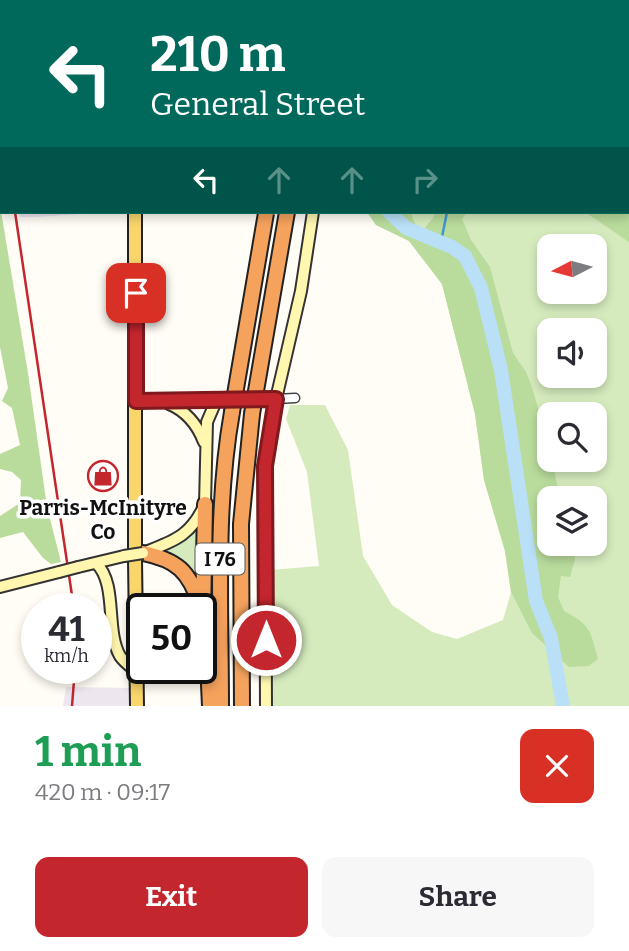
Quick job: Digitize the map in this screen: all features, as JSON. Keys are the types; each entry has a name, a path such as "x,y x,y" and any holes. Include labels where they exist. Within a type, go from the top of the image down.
{"highway":[{"name":"I 76","path":"221,706 220,547 225,470 232,412 267,214"},
{"name":"I 76","path":"242,706 241,524 252,414 287,214"},
{"path":"203,593 205,504"},
{"path":"143,553 167,559 183,570 195,593"},
{"path":"209,684 210,706"}],"main road":[{"path":"135,214 136,593"},
{"path":"266,706 265,466 276,399 301,291 313,214"},
{"path":"136,401 276,399"},
{"path":"163,401 180,408 192,419 205,445"},
{"path":"0,587 143,553 184,535 205,504 208,416 216,401"},
{"path":"96,563 106,581 116,648 126,663"},
{"path":"136,684 137,706"}],"street":[{"path":"276,399 295,398"}],"shaded area":[{"path":"19,214 81,214 35,217 20,217"},
{"path":"66,687 135,688 135,706 63,706"}],"green space":[{"path":"2,214 47,507 61,562 51,564 43,558 23,532 0,538 0,516 20,503 21,480 12,472 0,469 0,454 20,445 12,408 2,401 8,388 0,347"},
{"path":"368,214 629,214 629,706 271,706 270,570 319,566 307,472 286,419 290,405 325,405 348,450 363,556 392,605 432,632 457,639 503,620 511,592 505,551 484,480 475,414 442,284 409,241 376,225"},
{"path":"368,214 412,214 422,231 434,214 466,214 462,219 471,240 490,267 513,353 526,372 537,404 537,472 554,472 557,486 537,486 537,556 574,556 570,577 561,576 558,597 564,611 580,620 591,635 598,659 589,666 569,667 532,633 511,592 505,551 484,480 475,414 442,284 409,241 376,225"},
{"path":"588,214 629,214 629,242"},
{"path":"198,521 200,584 157,551"}],"waterway":[{"path":"391,214 406,228 452,247 465,256 481,288 501,370 536,601 551,638 563,706"},
{"path":"441,242 447,214"}],"railway":[{"path":"15,214 72,593"},
{"path":"72,706 74,684"}],"place":[{"name":"Parris-McInityre Co","path":"103,476"}],"route":[{"path":"136,293 136,401 276,399 265,466 266,640"}]}
